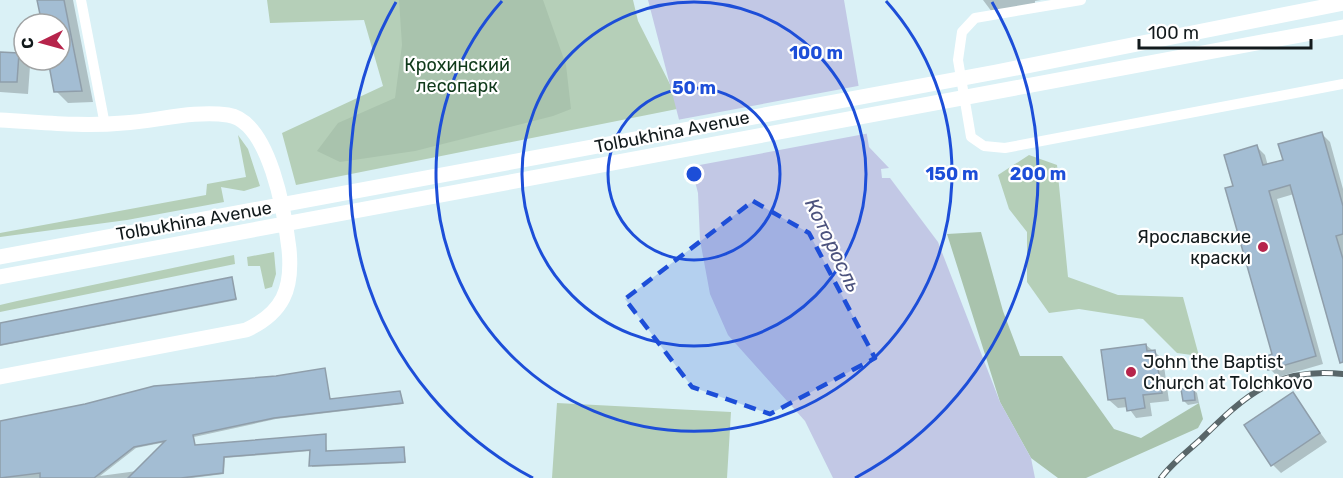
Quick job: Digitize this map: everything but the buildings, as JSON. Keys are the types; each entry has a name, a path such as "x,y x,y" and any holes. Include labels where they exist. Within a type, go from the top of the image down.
{"main road":[{"name":"Tolbukhina Avenue","path":"0,257 996,72 1343,3"},
{"name":"Tolbukhina Avenue","path":"2,277 999,93 1343,27"},
{"path":"0,120 105,125 210,114 230,115 245,123 259,140 269,164 285,218 290,262 288,283 282,302 272,315 246,330 0,376"}],"street":[{"path":"81,0 105,125"},
{"path":"1081,0 975,18 962,32 958,60 971,137 984,146 1005,148 1343,84"}],"highlighted area":[{"path":"753,201 809,233 875,358 770,414 692,387 625,299"}],"green space":[{"name":"Крохинский лесопарк","path":"267,0 633,0 638,21 682,108 296,185 282,133 383,86 364,20 270,23"},
{"path":"399,0 543,0 566,65 571,109 553,116 415,151 340,162 317,151 338,123 395,98 402,45"},
{"path":"238,135 248,149 260,186 244,191 221,187 224,202 127,220 0,237 0,233 206,195 207,184 246,177"},
{"path":"1029,155 1057,165 1068,277 1118,295 1183,297 1199,356 1177,353 1143,319 1079,309 1049,313 1027,282 1027,232 1009,209 998,175"},
{"path":"981,232 1003,311 1020,356 1062,356 1114,429 1141,438 1199,403 1203,419 1198,428 1086,478 1058,478 1031,458 1000,402 947,234"},
{"path":"274,252 276,274 272,287 265,289 260,266 248,266 247,257"},
{"path":"234,255 235,264 0,312 0,305"},
{"path":"557,403 731,412 727,478 552,478"}],"water":[{"name":"Которосль","path":"648,0 844,0 869,147 889,168 881,169 882,178 890,178 938,242 1000,402 1031,458 1035,478 833,478 805,421 728,335 710,294 700,240 698,193"}],"pier":[{"path":"863,85 870,133 689,167 677,120"}],"railway":[{"path":"1161,478 1175,462 1233,409 1263,387 1298,375 1343,374"}],"place":[{"name":"Ярославские краски","path":"1263,247"},
{"name":"John the Baptist Church at Tolchkovo","path":"1131,372"}]}
